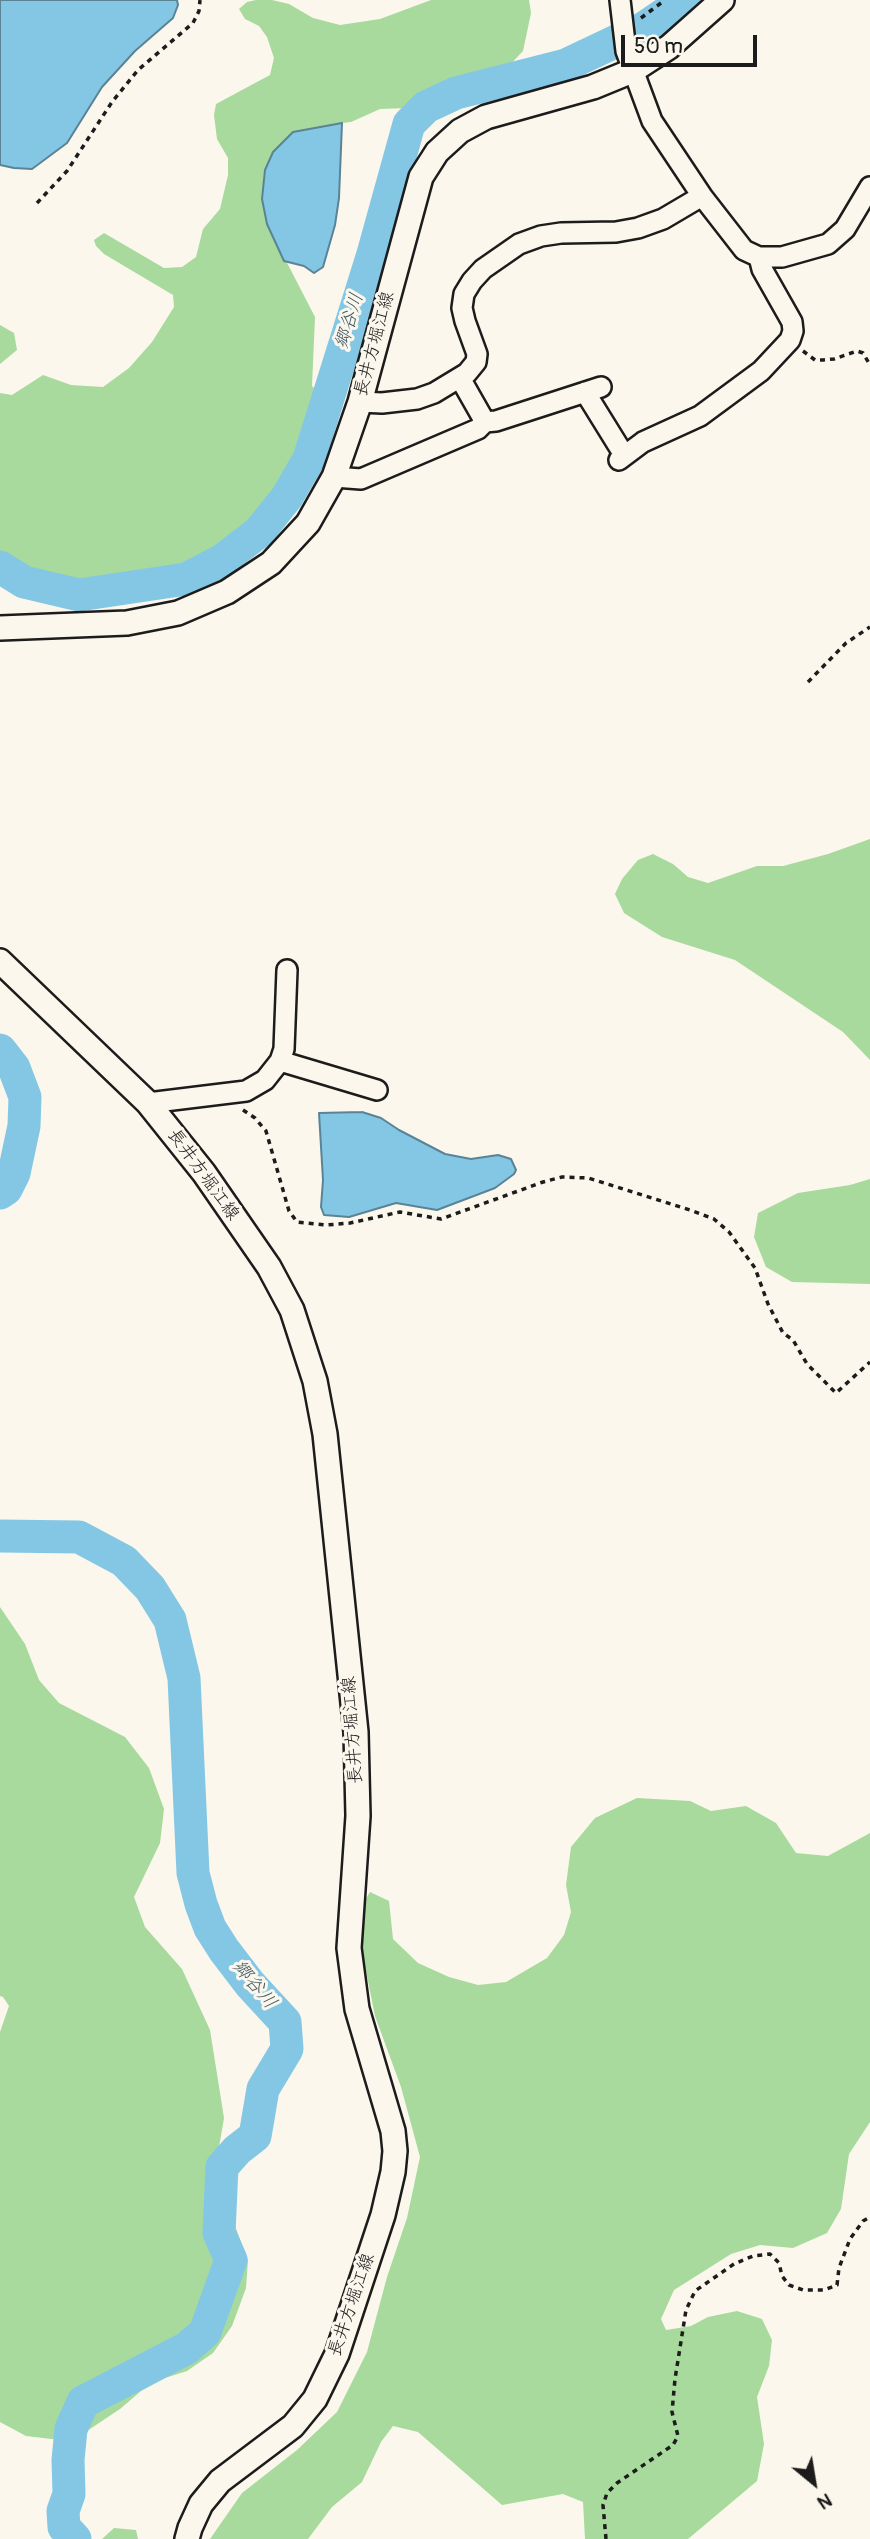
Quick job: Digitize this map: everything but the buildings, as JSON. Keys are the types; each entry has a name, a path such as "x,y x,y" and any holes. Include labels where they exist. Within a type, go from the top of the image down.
{"main road":[{"name":"長井方堀江線","path":"0,628 127,623 178,613 203,604 249,579 271,563 308,523 334,477 360,402 421,177 437,152 460,131 486,117 593,87 629,61 669,47 722,0"},
{"name":"長井方堀江線","path":"0,961 148,1103 204,1173 268,1267 292,1310 315,1381 325,1434 356,1732 358,1816 349,1948 357,2009 393,2131 393,2172 379,2228 337,2354 315,2399 293,2426 220,2481 201,2504 187,2539"}],"street":[{"path":"620,0 631,19 629,61 652,121 702,196 744,250 759,257 782,257 828,244 845,229 870,187"},
{"path":"360,402 382,403 417,399 460,378 476,362 477,354 462,308 464,295 472,281 500,256 519,244 541,236 578,231 616,232 638,228 663,219 702,196"},
{"path":"334,477 361,479 478,429 485,422 593,390 621,457 643,442 700,416 761,371 790,340 792,321 765,277 759,257"},
{"path":"460,378 485,422"},
{"path":"148,1103 246,1091 265,1080 280,1061 284,1049 287,970"},
{"path":"280,1061 377,1090"}],"path":[{"path":"37,204 67,171 113,102 138,71 193,23 199,11 200,0"},
{"path":"631,19 665,0"},
{"path":"790,340 815,360 834,359 857,351 863,354 870,365"},
{"path":"808,682 846,643 870,627"},
{"path":"240,1109 255,1118 266,1131 289,1211 297,1222 327,1225 350,1223 400,1212 441,1219 542,1182 562,1177 588,1178 714,1219 744,1249 783,1333 793,1340 807,1364 836,1393 870,1362"},
{"path":"606,2539 604,2505 607,2493 617,2483 673,2445 678,2436 672,2412 675,2379 686,2310 695,2291 734,2264 753,2256 770,2254 779,2263 782,2276 789,2285 803,2290 824,2290 837,2285 839,2267 850,2239 863,2221 870,2217"}],"green space":[{"path":"256,0 289,4 313,18 340,25 380,19 431,0 529,0 531,13 523,51 506,69 447,85 407,108 380,109 351,122 342,123 265,170 262,199 267,224 315,317 312,386 331,406 325,428 296,490 264,531 216,568 160,592 86,602 27,594 0,576 0,393 12,395 43,375 71,385 103,387 129,368 152,342 174,307 173,295 104,254 94,240 104,233 164,268 182,267 196,257 203,229 220,209 228,175 228,158 217,139 214,115 216,104 270,75 274,58 267,37 259,26 245,19 239,9 247,2"},
{"path":"0,325 14,333 17,350 0,364"},
{"path":"870,839 870,1060 843,1032 735,960 662,937 624,913 615,894 622,879 638,860 653,854 673,864 688,877 708,883 757,866 783,866"},
{"path":"870,1179 870,1284 792,1282 766,1267 754,1237 758,1213 798,1193"},
{"path":"0,1607 25,1644 39,1680 59,1703 125,1737 149,1768 164,1809 160,1843 134,1897 145,1927 182,1969 210,2030 224,2118 218,2153 235,2226 248,2260 246,2288 232,2326 213,2353 187,2371 165,2378 141,2391 87,2431 60,2440 26,2436 0,2422 0,2032 9,2006 0,1996"},
{"path":"637,1798 690,1801 711,1811 746,1806 776,1823 796,1853 828,1856 870,1833 870,2122 849,2154 841,2209 827,2233 793,2248 760,2245 731,2254 674,2290 661,2319 666,2330 691,2326 708,2317 737,2311 762,2319 772,2340 769,2366 757,2397 764,2444 757,2481 688,2539 585,2539 583,2502 563,2494 502,2505 418,2432 393,2426 381,2442 362,2482 332,2507 308,2539 210,2539 242,2493 297,2450 337,2412 367,2352 387,2277 407,2218 420,2157 401,2087 375,2016 362,1951 361,1907 370,1892 389,1901 393,1939 418,1963 449,1977 478,1985 506,1982 547,1958 564,1935 571,1912 566,1885 571,1847 595,1818"},
{"path":"114,2528 136,2530 138,2539 102,2539"}],"water":[{"path":"0,0 177,0 178,5 173,18 135,51 102,87 67,143 32,169 0,165"},
{"path":"342,123 339,198 335,225 323,267 314,273 304,266 284,261 267,224 262,199 265,170 273,152 293,132"},
{"path":"362,1112 381,1118 445,1154 471,1159 498,1155 511,1159 516,1170 495,1188 437,1210 396,1203 349,1217 324,1215 321,1207 323,1180 319,1113"}],"waterway":[{"name":"郷谷川","path":"0,567 24,582 79,595 186,579 221,561 259,532 287,497 309,459 373,254 409,124 426,107 456,93 566,65 644,28 685,0"},
{"name":"郷谷川","path":"0,1050 14,1068 25,1097 24,1126 14,1173 6,1189 0,1193"},
{"name":"郷谷川","path":"0,1536 79,1537 124,1561 150,1588 170,1620 184,1678 193,1873 201,1904 210,1928 224,1950 250,1984 285,2022 287,2049 263,2089 255,2136 237,2150 222,2167 219,2233 231,2260 205,2332 187,2348 83,2402 71,2429 69,2494 63,2511 64,2527 75,2539"}]}
